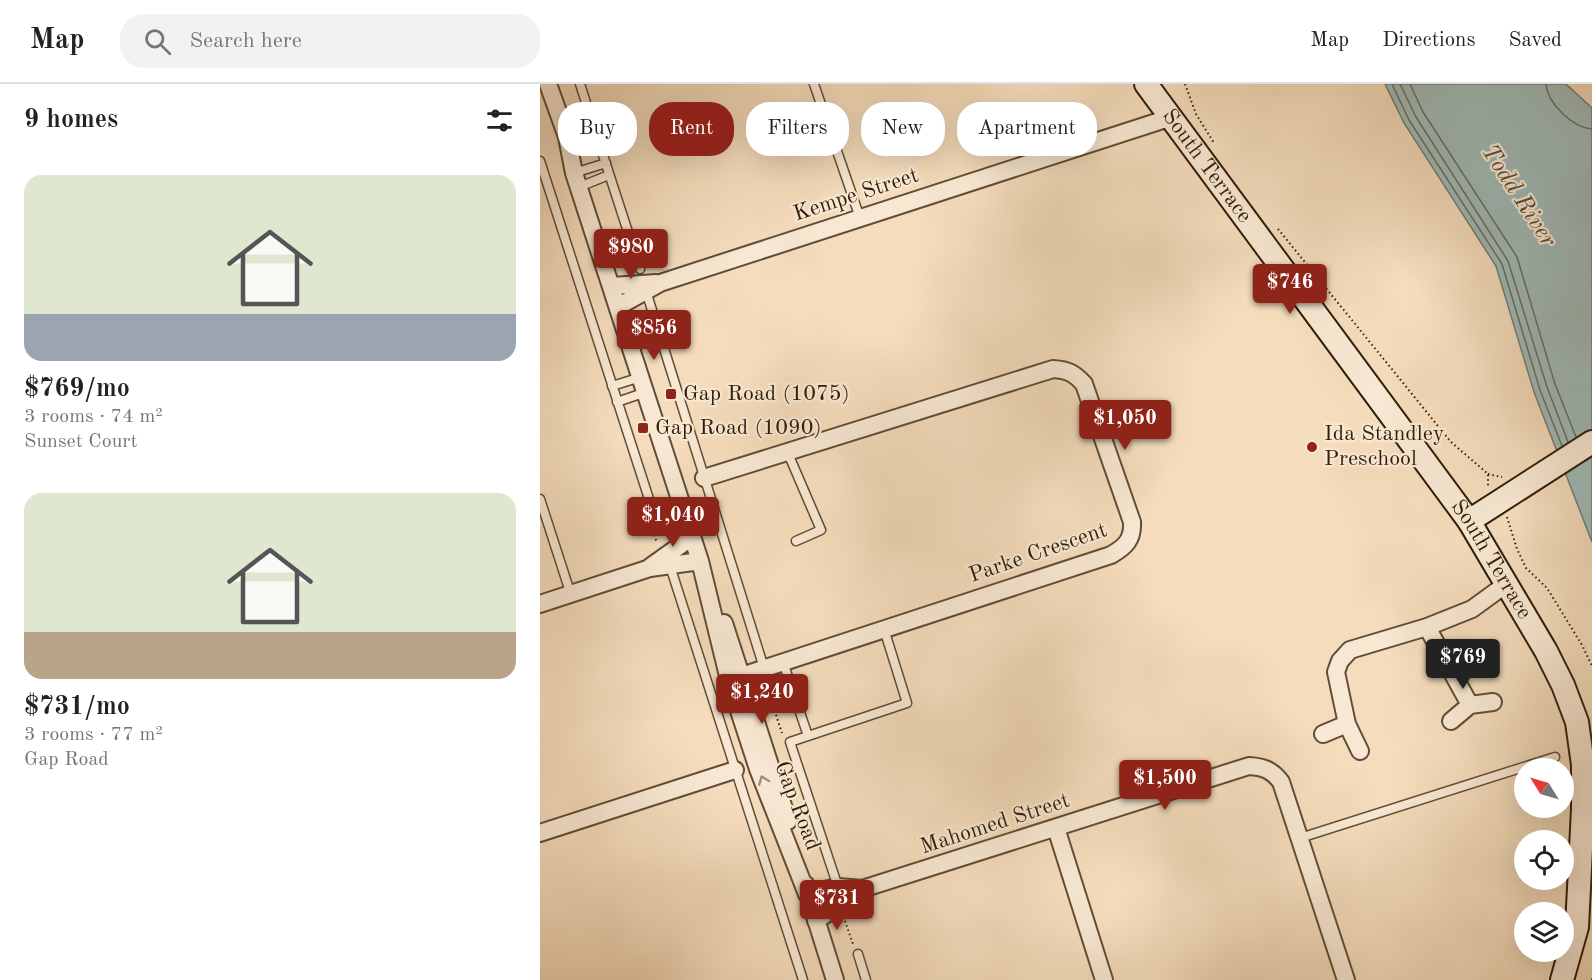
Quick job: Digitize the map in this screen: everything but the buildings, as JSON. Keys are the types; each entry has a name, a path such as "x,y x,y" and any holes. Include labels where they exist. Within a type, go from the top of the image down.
{"street":[{"name":"Gap Road","path":"542,84 558,138 577,180"},
{"name":"Gap Road","path":"548,84 567,137 577,180 736,678 779,787 807,894 835,980"},
{"name":"South Terrace","path":"1146,84 1168,118 1469,521 1546,651 1563,685 1577,722 1583,809 1577,927 1562,980"},
{"name":"Kempe Street","path":"612,286 647,282 860,218 1168,118"},
{"name":"Kempe Street","path":"619,306 647,282"},
{"name":"Parke Crescent","path":"704,478 1053,369 1074,373 1084,384 1132,522 1129,542 1111,555 736,678"},
{"path":"1469,521 1592,442"},
{"path":"661,564 692,537"},
{"path":"540,604 661,564 700,561"},
{"path":"1360,751 1347,724 1336,672 1340,661 1350,650 1427,627 1472,609 1505,585"},
{"path":"1427,627 1470,705"},
{"path":"1451,721 1470,705 1493,702"},
{"path":"1323,734 1347,724"},
{"name":"Mahomed Street","path":"807,894 840,898 862,889 1255,766 1272,771 1281,782 1346,980"},
{"path":"540,833 735,770"},
{"path":"1056,828 1104,980"},
{"path":"816,921 840,898"}],"lane":[{"path":"580,84 647,282 763,669"},
{"path":"813,84 860,218"},
{"path":"540,161 649,499"},
{"path":"577,180 606,163"},
{"path":"577,180 609,175"},
{"path":"612,386 644,385"},
{"path":"617,402 644,385"},
{"path":"787,451 821,530 796,541"},
{"path":"540,499 571,595"},
{"path":"661,564 735,770 803,980"},
{"path":"840,898 790,742 908,703 884,629"},
{"path":"783,662 808,736"},
{"path":"1300,838 1555,757"},
{"path":"858,954 866,980"}],"path":[{"path":"1185,84 1196,114 1214,143"},
{"path":"1277,228 1451,442 1488,474 1489,492 1508,517 1517,549 1526,568 1547,588 1582,645 1592,666"},
{"path":"649,499 644,505 661,564"},
{"path":"763,669 784,738 790,742"},
{"path":"840,898 858,954"}],"water":[{"name":"Todd River","path":"1385,84 1566,84 1592,108 1592,542 1534,392 1496,266 1404,123"}],"place":[{"name":"Gap Road (1075)","path":"671,394"},
{"name":"Gap Road (1090)","path":"643,428"},
{"name":"Ida Standley Preschool","path":"1312,447"}]}
